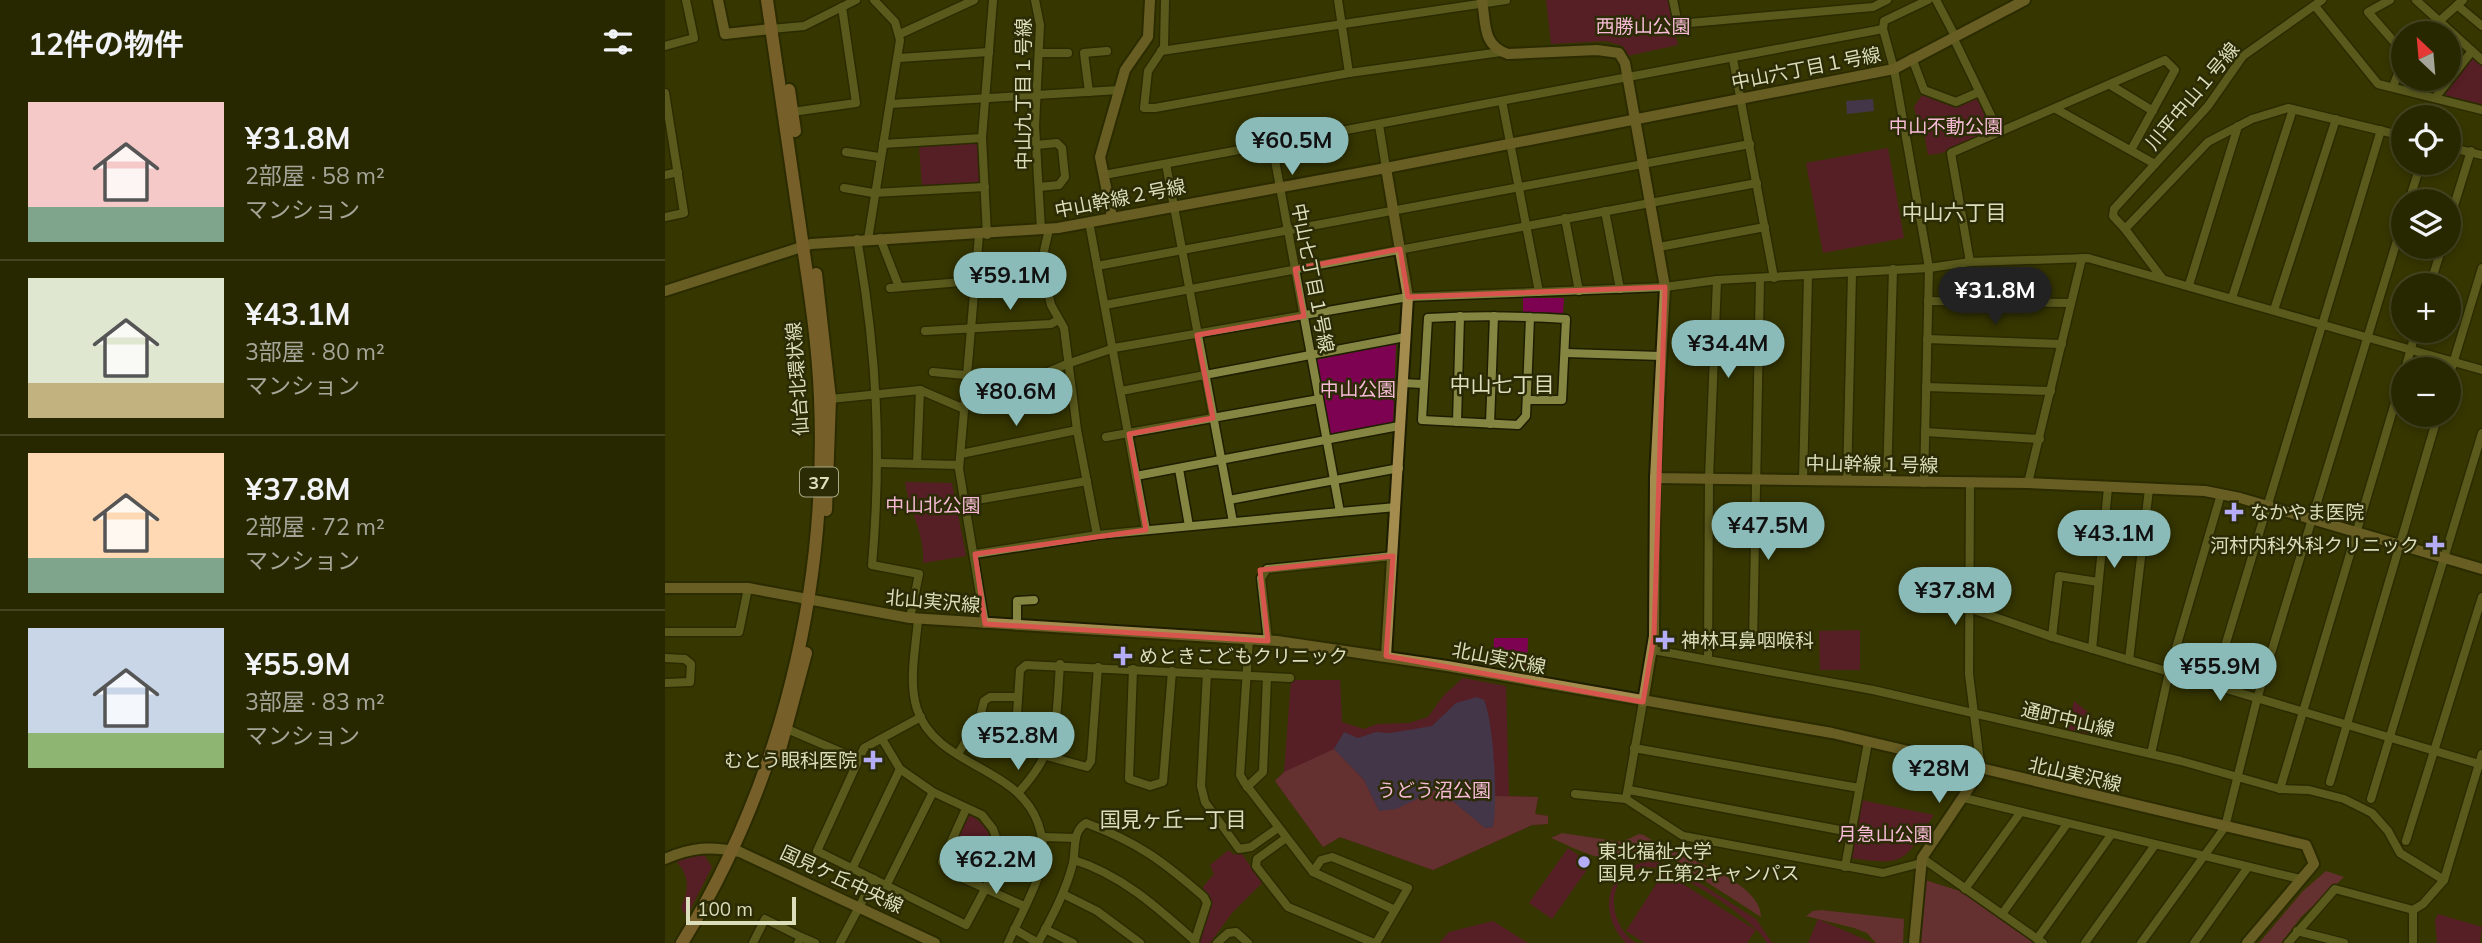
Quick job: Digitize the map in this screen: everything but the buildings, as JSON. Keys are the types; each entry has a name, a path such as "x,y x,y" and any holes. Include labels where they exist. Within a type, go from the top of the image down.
{"main road":[{"name":"仙台北環状線","path":"682,943 736,851 779,726 813,601 821,437 814,324 792,112 767,0"},
{"name":"仙台北環状線","path":"691,943 736,851 787,729 813,601 828,490 830,399 775,28 775,0"}],"street":[{"path":"665,46 694,38 686,0"},
{"path":"718,0 725,34 804,26 856,0"},
{"path":"874,0 895,22 900,34 891,104 862,239 877,396 879,463 872,565 919,574 914,619 913,693 921,717 940,743 1019,792 1034,811 1042,837 1042,864 1008,943"},
{"path":"900,34 974,0"},
{"path":"985,624 959,465 965,375 983,235 985,187 982,138 993,0"},
{"name":"中山九丁目１号線","path":"1035,0 1038,8 1040,53 1037,145 1045,230 1042,260 1051,305 1064,328 1077,430 1097,535"},
{"path":"1112,217 1100,157 1125,70 1147,37 1150,0"},
{"path":"1165,0 1161,51 1148,71 1144,107 1155,108 1349,73 1501,52 1597,50 1619,53 1625,63 1665,287 1655,478 1653,650 1628,794"},
{"path":"1338,0 1349,73"},
{"path":"1161,51 1506,0"},
{"path":"1674,0 1678,24 1877,5 1887,0"},
{"path":"1104,175 1379,125 1626,76 1733,59 1883,26 1929,0"},
{"path":"1936,0 1999,132"},
{"name":"中山六丁目１号線","path":"1634,119 1894,69 2025,0"},
{"path":"2390,0 2368,12 2391,38"},
{"path":"2416,0 2482,60"},
{"path":"1483,2 1489,42 1501,52"},
{"path":"2439,19 2460,2 2482,26"},
{"path":"2319,3 2378,84 2391,87"},
{"name":"川平中山１号線","path":"2125,229 2113,216 2114,209 2208,106 2243,56 2319,3"},
{"path":"1877,5 1894,69 1929,268 1924,483"},
{"path":"792,112 856,103 842,8"},
{"path":"1089,92 1084,53 1107,51"},
{"path":"2435,98 2472,51"},
{"path":"899,58 989,52"},
{"path":"1040,53 1068,53"},
{"path":"1912,58 1924,90 1956,102 1979,92"},
{"path":"1733,59 1774,278"},
{"path":"1970,262 1951,153 2112,86 2165,60 2174,65 2175,70 2131,150"},
{"path":"2112,86 2153,111"},
{"path":"891,104 1119,90"},
{"path":"2406,91 2482,110"},
{"path":"665,93 668,129 684,213 665,217"},
{"path":"1502,101 1539,292"},
{"path":"2056,109 2155,164"},
{"path":"2232,298 2293,109"},
{"path":"2162,278 2125,229 2208,142 2252,119 2293,109 2391,133"},
{"name":"中山幹線２号線","path":"665,291 807,245 862,239 1045,230 1280,188 1634,119"},
{"path":"2274,310 2336,119"},
{"path":"1379,125 1408,297 1386,656"},
{"path":"2189,285 2238,126"},
{"path":"2213,686 2381,130"},
{"path":"883,144 982,138"},
{"path":"1037,145 1058,143 1062,148 1065,177 1059,185 1039,187"},
{"name":"中山七丁目１号線","path":"1272,144 1340,512"},
{"path":"1097,266 1750,144"},
{"path":"2461,149 2482,155"},
{"path":"2459,189 2470,151"},
{"path":"846,152 879,157"},
{"path":"1166,164 1233,522"},
{"path":"665,175 678,172"},
{"path":"1105,305 1757,183"},
{"path":"844,188 873,193 985,187"},
{"path":"1605,211 1620,289"},
{"path":"1565,218 1579,291"},
{"path":"1089,222 1146,530"},
{"path":"1659,247 1765,227"},
{"path":"880,238 895,288 1044,275"},
{"path":"2028,483 2082,258"},
{"path":"830,399 920,390 962,408 1067,364 1114,348 1408,297 1665,287 1717,280 1929,268 1970,262 2082,258 2189,285 2436,357"},
{"path":"2141,943 2225,827 2257,699 2392,259"},
{"path":"2455,357 2482,268"},
{"path":"1887,482 1893,269"},
{"path":"1847,481 1852,273"},
{"path":"1803,480 1808,275"},
{"path":"1753,644 1754,480 1760,279"},
{"path":"1707,660 1709,479 1717,280"},
{"path":"1928,301 2071,303"},
{"path":"1457,422 1460,316"},
{"path":"1490,424 1494,316"},
{"path":"1528,400 1562,400 1566,319 1530,317 1494,316 1428,318 1422,420 1518,425 1526,416 1528,400 1530,317"},
{"path":"925,331 1051,324 1058,320"},
{"path":"1121,391 1405,337"},
{"path":"1927,339 2062,344"},
{"path":"2409,357 2413,343"},
{"path":"1566,353 1661,356"},
{"path":"2461,364 2482,370"},
{"path":"933,372 965,375"},
{"path":"1402,383 1423,384"},
{"path":"1926,387 2051,391"},
{"path":"917,464 920,390"},
{"path":"1106,437 1319,399"},
{"path":"2280,789 2391,416"},
{"path":"1136,476 1221,462 1399,426"},
{"path":"2330,782 2434,427"},
{"path":"961,454 1077,430"},
{"path":"1925,432 2040,439"},
{"path":"2371,799 2482,433"},
{"path":"879,463 959,465"},
{"path":"1229,500 1399,468"},
{"path":"1179,469 1189,526"},
{"name":"中山幹線１号線","path":"1655,478 2028,483 2221,494 2482,569"},
{"path":"965,502 1087,481"},
{"path":"1913,943 1921,860 1981,770 1976,713 1969,674 1970,484"},
{"path":"2092,649 2108,488"},
{"path":"2129,660 2149,489"},
{"path":"2151,754 2169,672 2221,494"},
{"path":"975,554 1097,535 1396,506"},
{"path":"1268,641 1261,578 1267,569 1393,556"},
{"path":"2052,637 2059,576 2098,582"},
{"name":"北山実沢線","path":"665,588 748,588 914,619 1249,639 1386,656 1868,742 2307,845 2315,861 2300,879"},
{"path":"665,632 739,632 748,588"},
{"path":"2406,841 2436,752 2482,597"},
{"path":"1017,626 1017,601 1034,600"},
{"path":"1969,608 2052,637 2480,765"},
{"path":"1249,639 1240,775 1313,872 1395,910"},
{"name":"通町中山線","path":"1653,650 1809,677 1976,713 2151,754 2280,789 2309,790 2343,799 2372,813 2388,831 2400,853 2444,880"},
{"path":"665,658 685,659 691,664 690,682 665,684"},
{"path":"1019,792 1046,758 1054,737 1060,664"},
{"path":"1015,743 1020,670 1026,665 1060,664 1290,678"},
{"path":"980,717 1015,743 1046,758 1082,769 1091,761 1098,667"},
{"path":"1133,669 1129,779 1150,786 1163,782 1172,671"},
{"path":"1207,673 1201,786 1205,802 1239,849 1251,847 1278,828"},
{"path":"1247,787 1263,772 1267,677"},
{"path":"958,754 980,717 984,701 989,697 1018,697"},
{"path":"882,738 900,769 933,792 982,816 993,829 999,846 999,863 966,925 817,851 857,758 864,748 882,738 921,717"},
{"path":"787,729 857,758"},
{"path":"1845,867 1868,742"},
{"path":"1634,748 1859,788"},
{"path":"2288,943 2335,890 2413,910 2423,904 2444,880 2482,754"},
{"path":"853,867 900,769"},
{"path":"887,884 933,792"},
{"path":"1575,794 1628,794 1850,832"},
{"path":"1628,794 1683,835 1883,873 1921,860"},
{"path":"1964,798 2300,879 2247,943"},
{"path":"966,809 942,862 947,871 1024,906"},
{"path":"1965,889 2020,813"},
{"path":"1014,929 1038,943 1063,894 1074,860 1076,838 1081,825 1086,822 1129,839 1174,870 1207,903 1195,942 1126,884 1097,867 1074,860"},
{"path":"2002,914 2067,824"},
{"path":"1921,860 2040,941 2111,835"},
{"path":"1042,837 1076,838"},
{"path":"1286,838 1257,859 1256,866 1288,907 1375,943 1408,888 1332,857 1321,860 1313,872"},
{"path":"2085,943 2155,845"},
{"path":"665,859 693,848 711,846 736,851"},
{"name":"国見ケ丘中央線","path":"736,851 860,906 935,943"},
{"path":"2194,943 2248,867"},
{"path":"840,943 874,879"},
{"path":"1063,894 1097,911 1140,943"},
{"path":"2413,910 2413,943"},
{"path":"753,943 765,919 800,940 815,943"},
{"path":"1045,929 1073,943"},
{"path":"1217,943 1228,933 1236,932 1248,943"},
{"path":"2297,932 2344,943"}],"highlighted area":[{"path":"1400,249 1408,297 1665,287 1654,636 1643,702 1386,656 1393,556 1260,570 1268,641 985,624 975,554 1146,530 1129,434 1213,418 1197,335 1304,316 1295,269"}],"green space":[{"name":"西勝山公園","path":"1546,0 1668,0 1678,45 1627,56 1623,46 1606,41 1551,44"},
{"path":"2476,58 2482,63 2482,104 2447,97 2445,91 2461,91 2461,71 2471,59"},
{"name":"中山不動公園","path":"1922,95 1956,108 1975,99 1979,101 1990,130 1942,153 1928,155 1922,122 1917,119 1914,107"},
{"path":"974,143 978,146 980,182 976,185 922,187 919,146"},
{"path":"1888,148 1904,238 1823,253 1806,163"},
{"path":"1523,298 1564,298 1563,313 1523,312"},
{"name":"中山公園","path":"1396,344 1393,424 1331,437 1315,360"},
{"name":"中山北公園","path":"905,482 952,483 966,556 923,563 922,542"},
{"path":"1860,630 1860,670 1820,670 1819,631"},
{"path":"1494,638 1528,638 1527,669 1493,663"},
{"name":"うどう沼公園","path":"1463,678 1506,686 1509,796 1538,797 1535,814 1548,816 1548,824 1532,825 1433,870 1340,837 1323,847 1275,781 1284,772 1291,680 1340,680 1342,722 1364,729 1377,724 1409,723 1428,717 1444,695"},
{"path":"2074,701 2092,715 2087,735 2067,730"},
{"name":"月急山公園","path":"1861,800 1934,815 1917,842 1903,856 1885,861 1852,858"},
{"path":"970,815 989,834 992,849 985,876 978,880 948,866 945,861"},
{"path":"1568,848 1591,864 1552,919 1529,903"},
{"path":"1229,850 1234,855 1240,851 1262,883 1232,913 1210,943 1198,943 1205,893 1203,887 1214,874 1210,865"},
{"path":"703,853 712,867 688,914 684,913 681,907 687,882 676,861"},
{"path":"1652,861 1671,865 1756,919 1772,943 1767,943 1748,921 1713,896 1675,875 1647,867 1633,871 1623,878 1617,888 1614,899 1619,923 1636,943 1626,943 1611,918 1611,892 1625,871 1637,864"},
{"path":"1664,872 1756,930 1747,943 1645,943 1626,931"},
{"path":"2438,914 2482,927 2480,943 2437,943 2435,920"},
{"path":"1818,919 1873,943 1808,943"},
{"path":"1493,921 1528,943 1439,943 1449,932"}],"shaded area":[{"path":"1873,99 1874,111 1847,114 1846,101"},
{"path":"1477,697 1484,700 1493,744 1493,827 1485,828 1438,789 1396,809 1379,811 1364,780 1334,749 1344,732 1358,738 1376,732 1390,733 1432,726 1456,703"},
{"path":"1334,749 1364,780 1379,811 1439,789 1485,828 1493,827 1494,796 1538,797 1535,814 1548,816 1548,824 1532,825 1433,870 1340,837 1323,847 1275,781 1284,772"},
{"path":"1562,833 1622,842 1639,834 1644,835 1731,879 1757,903 1761,917 1668,857 1648,853 1620,859 1602,858 1551,838"},
{"path":"2326,871 2344,877 2301,917 2281,943 2259,943 2303,891"},
{"path":"1925,880 1963,892 2034,943 1921,943"},
{"path":"1821,910 1904,919 1903,943 1876,943 1867,933 1806,916"}],"place":[{"name":"なかやま医院","path":"2234,512"},
{"name":"河村内科外科クリニック","path":"2435,545"},
{"name":"神林耳鼻咽喉科","path":"1665,640"},
{"name":"めときこどもクリニック","path":"1123,656"},
{"name":"むとう眼科医院","path":"873,760"},
{"name":"東北福祉大学 国見ヶ丘第2キャンパス","path":"1584,862"}],"district":[{"name":"中山六丁目","path":"1954,212"},
{"name":"中山七丁目","path":"1502,384"},
{"name":"国見ヶ丘一丁目","path":"1173,819"}]}
